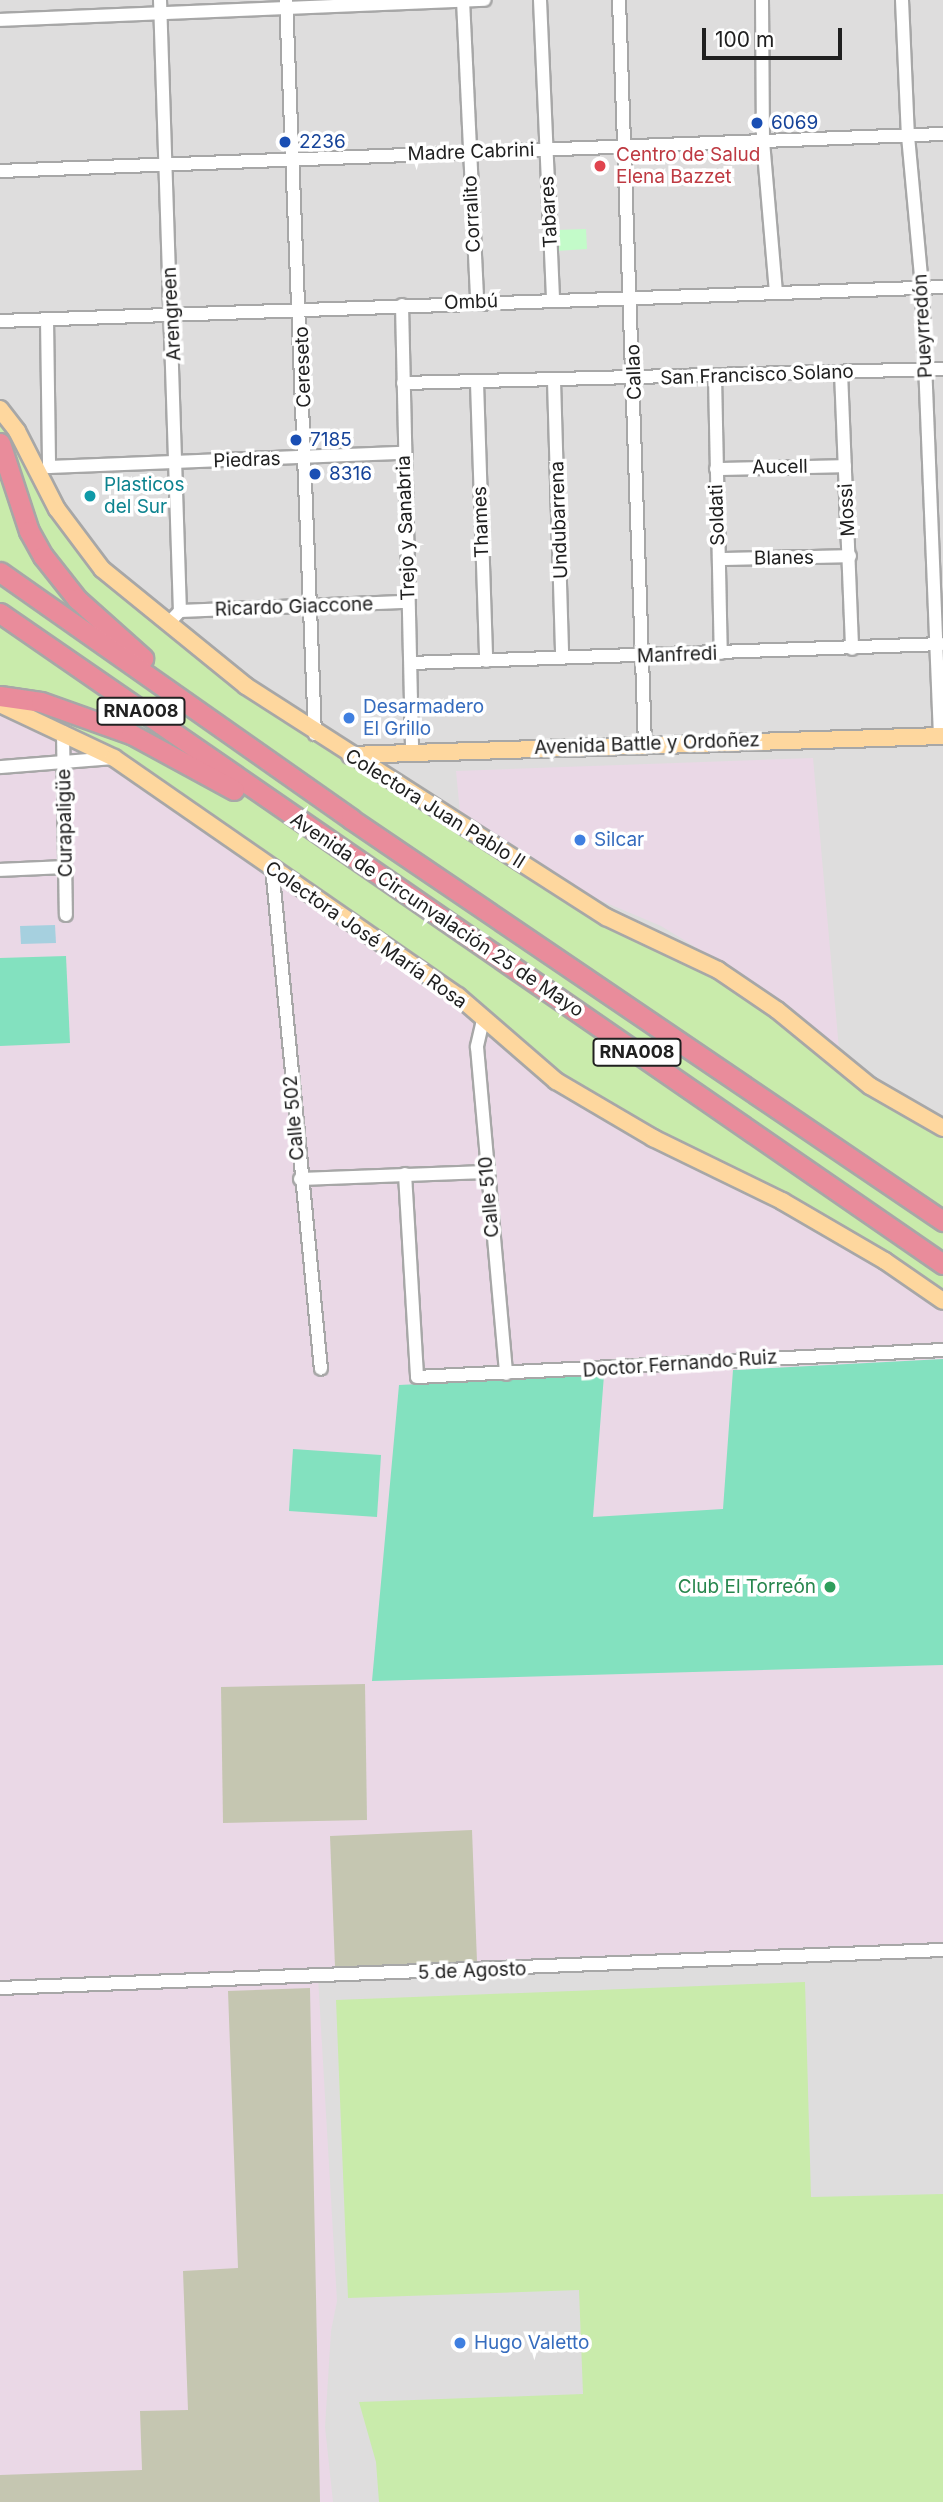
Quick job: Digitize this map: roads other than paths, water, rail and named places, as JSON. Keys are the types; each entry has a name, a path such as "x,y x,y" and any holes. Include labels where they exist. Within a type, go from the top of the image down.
{"highway":[{"path":"0,443 29,531 62,581 109,631 236,739"},
{"name":"Avenida de Circunvalación 25 de Mayo","path":"0,572 236,739 706,1062 904,1192 943,1221"},
{"name":"Avenida de Circunvalación 25 de Mayo","path":"0,613 943,1264"},
{"path":"0,696 41,702 131,734 233,790 282,809"},
{"path":"904,1192 943,1210"}],"main road":[{"name":"Colectora Juan Pablo II","path":"0,409 18,431 44,472 75,537 102,569 175,617 246,686 315,734 606,917 718,970 777,1010 870,1086 943,1128"},
{"name":"Colectora José María Rosa","path":"0,704 114,758 457,996 556,1081 653,1138 782,1201 885,1261 943,1301"},
{"name":"Avenida Battle y Ordoñez","path":"350,755 942,736"}],"street":[{"path":"0,20 161,6 485,0"},
{"name":"Tabares","path":"540,0 553,299"},
{"name":"Callao","path":"619,0 632,295 645,744"},
{"path":"762,0 764,141 776,292"},
{"name":"Pueyrredón","path":"902,0 908,136 922,288 942,736"},
{"name":"Corralito","path":"463,1 477,302"},
{"name":"Cereseto","path":"286,3 313,607 315,734"},
{"name":"Arengreen","path":"161,6 163,163 173,314 177,462 175,617"},
{"name":"Madre Cabrini","path":"0,171 943,134"},
{"name":"Ombú","path":"0,321 632,295 943,287"},
{"name":"Trejo y Sanabria","path":"402,305 412,751"},
{"path":"44,472 47,319"},
{"name":"San Francisco Solano","path":"403,383 943,369"},
{"name":"Mossi","path":"841,372 852,649"},
{"name":"Soldati","path":"715,377 721,653"},
{"name":"Undubarrena","path":"554,381 562,658"},
{"name":"Thames","path":"477,383 486,661"},
{"name":"Piedras","path":"44,472 177,462 404,453"},
{"name":"Aucell","path":"716,469 845,466"},
{"name":"Blanes","path":"719,559 850,556"},
{"name":"Ricardo Giaccone","path":"175,617 408,602"},
{"name":"Manfredi","path":"411,663 939,644"},
{"name":"Curapaligüe","path":"63,732 66,915"},
{"path":"0,767 63,765 114,758"},
{"path":"0,870 65,867"},
{"name":"Calle 502","path":"272,867 300,1179 321,1369"},
{"name":"Calle 510","path":"483,1020 477,1047 506,1374"},
{"path":"300,1179 486,1172"},
{"name":"Doctor Fernando Ruiz","path":"405,1174 416,1377 943,1350"},
{"name":"5 de Agosto","path":"0,1989 943,1950"}],"water":[{"path":"55,925 56,943 21,944 20,926"}],"place":[{"name":"6069","path":"757,123"},
{"name":"2236","path":"285,142"},
{"name":"Centro de Salud Elena Bazzet","path":"600,166"},
{"name":"7185","path":"296,440"},
{"name":"8316","path":"315,474"},
{"name":"Plasticos del Sur","path":"90,496"},
{"name":"Desarmadero El Grillo","path":"349,718"},
{"name":"Silcar","path":"580,840"},
{"name":"Club El Torreón","path":"830,1587"},
{"name":"Hugo Valetto","path":"460,2343"}]}
